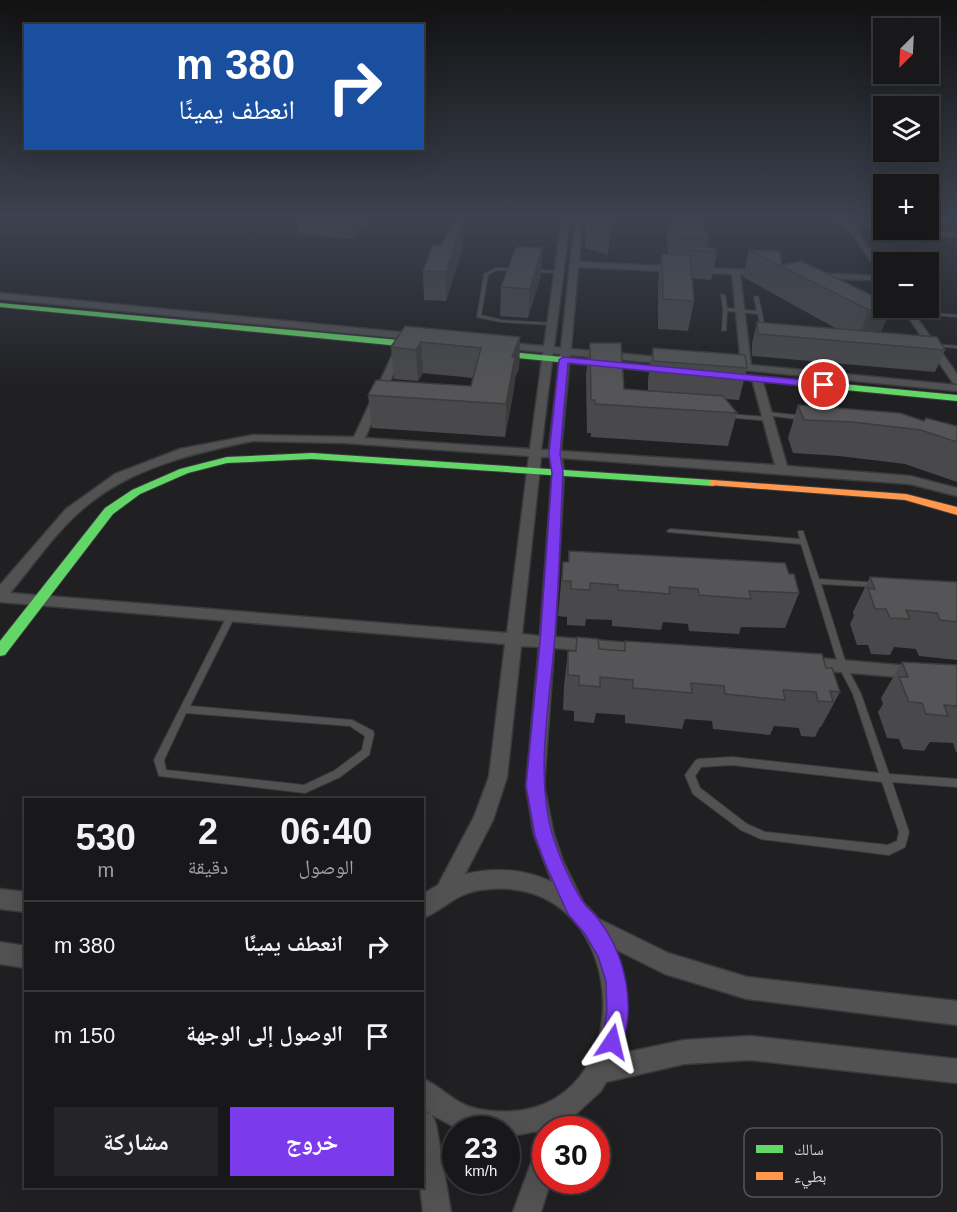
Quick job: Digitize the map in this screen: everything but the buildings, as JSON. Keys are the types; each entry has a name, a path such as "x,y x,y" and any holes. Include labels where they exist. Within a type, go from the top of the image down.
{"street":[{"path":"560,276 553,324 556,355 555,454 558,473 535,786 544,836 575,908"},
{"path":"445,892 483,820 498,777 536,453 571,276"},
{"path":"736,276 746,368"},
{"path":"826,276 873,277"},
{"path":"0,296 431,342"},
{"path":"0,305 402,344 431,342"},
{"path":"913,318 957,381"},
{"path":"358,441 383,391 402,344"},
{"path":"481,347 694,373 957,398"},
{"path":"556,355 678,362"},
{"path":"712,365 957,388"},
{"path":"757,379 782,469"},
{"path":"0,596 70,512 119,477 184,452 253,438 358,441 782,469 910,480 957,492"},
{"path":"0,651 109,511 136,492 184,471 227,460 312,456 864,493 906,498 957,511"},
{"path":"0,596 654,651"},
{"path":"784,662 957,676"},
{"path":"424,907 445,892 470,881 507,879 525,881 551,891 575,908 592,927 607,952 616,981 618,1011 612,1042 600,1071 563,1116"},
{"path":"0,899 24,902"},
{"path":"592,927 665,963 747,988 957,1013"},
{"path":"0,953 24,957"},
{"path":"600,1071 684,1052 750,1048 957,1071"},
{"path":"424,1092 449,1112 488,1125 532,1122"},
{"path":"424,1130 437,1212"},
{"path":"527,1212 533,1194"}],"lane":[{"path":"488,276 480,302 479,316 501,321 553,324"},
{"path":"723,295 724,330"},
{"path":"756,297 764,335"},
{"path":"725,309 760,313"},
{"path":"939,314 957,316"},
{"path":"932,345 957,347"},
{"path":"383,391 395,385"},
{"path":"722,415 813,418"},
{"path":"670,531 804,542"},
{"path":"801,532 843,667 857,694 885,778 903,832 901,844 889,850 764,836 744,827 696,791 690,775 699,763 732,761 885,778 957,783"},
{"path":"816,582 884,585"},
{"path":"184,709 352,723 370,734 366,752 337,774 305,789 162,773 159,760 184,709 231,616"}],"traffic: fast":[{"path":"0,305 420,345"},
{"path":"490,353 677,371"},
{"path":"717,375 957,398"},
{"path":"0,651 109,511 136,492 184,471 227,460 312,456 713,483"}],"traffic: slow":[{"path":"713,483 906,497 957,511"}],"route":[{"path":"612,1042 618,1011 616,981 607,952 592,927 575,908 554,863 544,836 535,786 547,642 558,473 555,454 563,360 824,385"}]}
